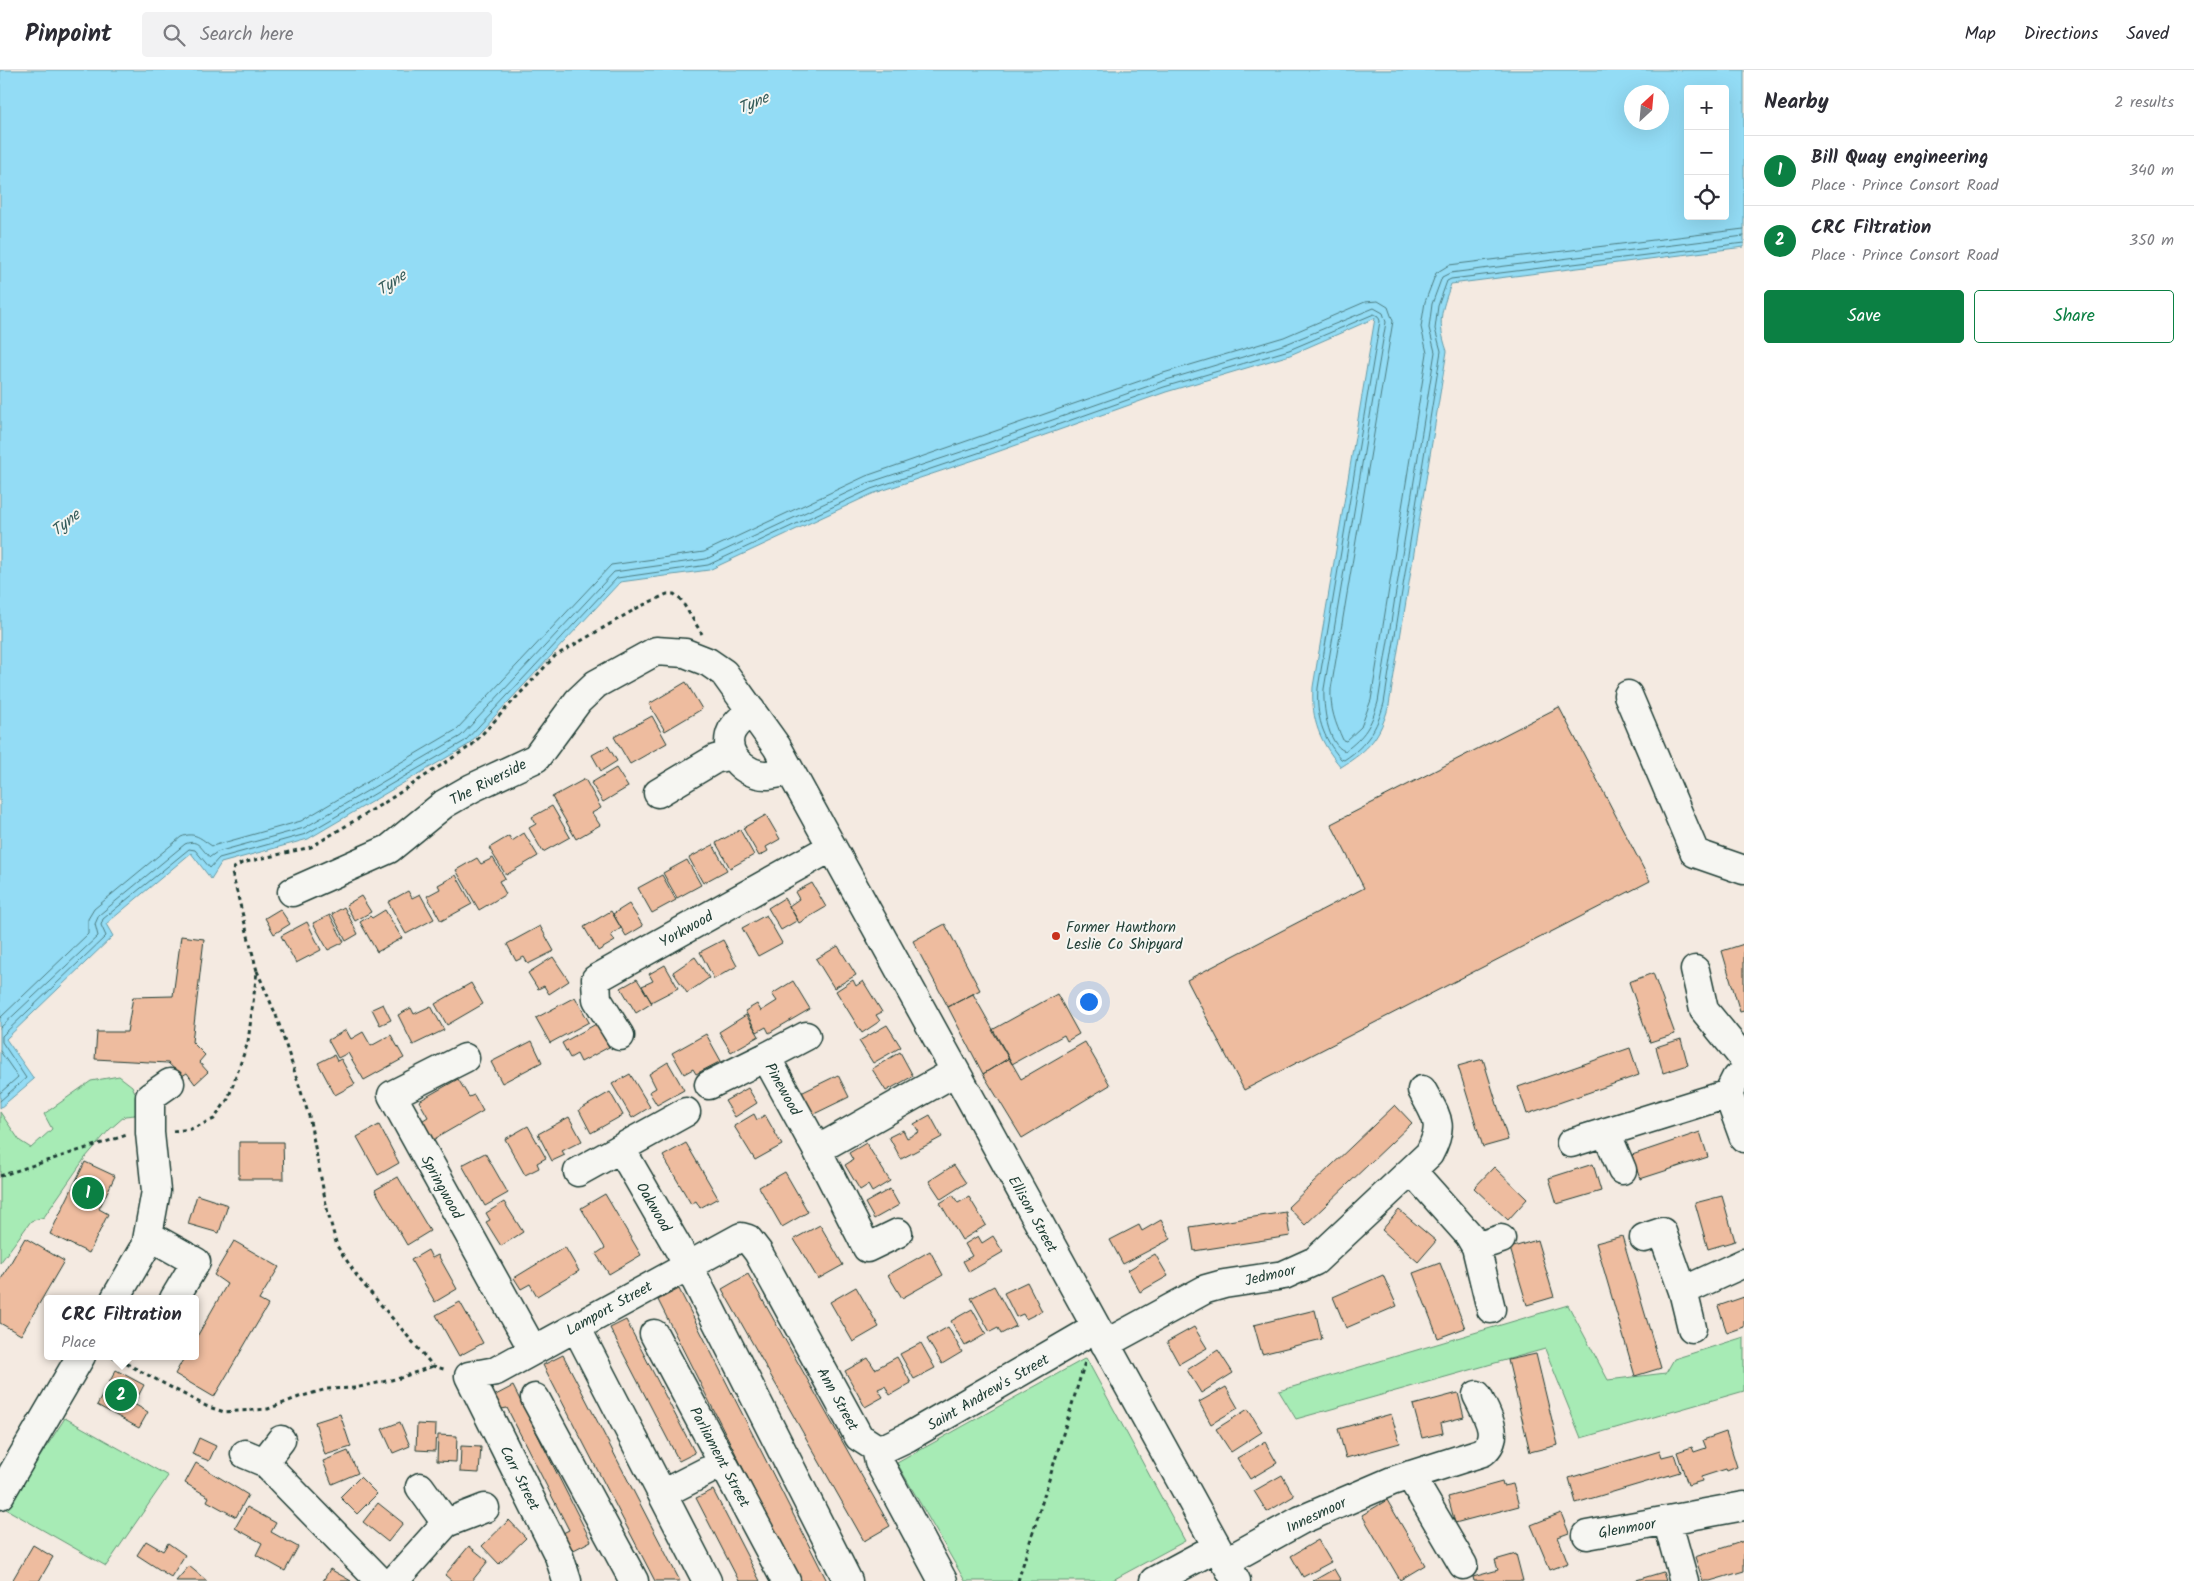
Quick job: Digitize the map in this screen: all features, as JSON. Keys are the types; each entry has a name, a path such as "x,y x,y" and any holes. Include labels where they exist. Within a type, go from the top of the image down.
{"street":[{"name":"The Riverside","path":"292,892 389,849 444,804 472,788 536,758 578,701 596,684 656,652 685,653 708,662 724,673 777,747 832,847"},
{"path":"1628,695 1694,853 1744,870"},
{"path":"751,710 740,719 732,731 729,745 731,755 744,768 759,775 775,775 789,771"},
{"path":"658,793 715,759 731,755"},
{"name":"Yorkwood","path":"620,1036 597,1000 596,979 832,847"},
{"name":"Ellison Street","path":"832,847 1226,1564"},
{"path":"1695,970 1704,1010 1744,1061 1728,1094 1744,1138"},
{"path":"766,1057 806,1036"},
{"name":"Pinewood","path":"709,1085 766,1057 867,1248 898,1233"},
{"name":"Springwood","path":"465,1058 392,1095 532,1350"},
{"path":"816,1150 955,1072"},
{"path":"117,1295 146,1246 156,1191 150,1133 150,1097 170,1082"},
{"name":"Jedmoor","path":"1101,1336 1206,1289 1224,1284 1284,1275 1315,1261 1429,1154 1436,1141 1439,1128 1437,1118 1422,1090"},
{"path":"1571,1143 1728,1094"},
{"path":"578,1172 686,1112"},
{"path":"1606,1132 1622,1170"},
{"name":"Oakwood","path":"621,1149 688,1265 848,1581"},
{"path":"1412,1170 1469,1235 1489,1243 1491,1309"},
{"path":"1644,1238 1662,1232 1683,1292 1692,1328"},
{"path":"148,1234 196,1262 176,1295"},
{"name":"Lamport Street","path":"469,1376 496,1370 740,1237 748,1239"},
{"name":"Ann Street","path":"748,1239 758,1252 859,1437 876,1448"},
{"path":"1683,1292 1744,1263"},
{"path":"576,1327 707,1581"},
{"name":"Parliament Street","path":"654,1334 786,1581"},
{"name":"Saint Andrew's Street","path":"876,1448 889,1446 908,1437 1101,1336"},
{"path":"0,1495 79,1360"},
{"name":"Carr Street","path":"469,1376 559,1556 567,1581"},
{"name":"Innesmoor","path":"1154,1581 1226,1564 1301,1520 1410,1475 1483,1452 1490,1446 1493,1438 1492,1429 1478,1395"},
{"path":"535,1398 634,1581"},
{"path":"281,1440 255,1458 380,1581"},
{"path":"876,1448 879,1462 943,1581"},
{"path":"662,1494 707,1471"},
{"path":"1410,1475 1464,1565"},
{"path":"420,1487 446,1523"},
{"name":"Glenmoor","path":"1587,1535 1744,1506"},
{"path":"394,1581 446,1523 484,1508"},
{"name":"Glenmoor","path":"1667,1520 1684,1581"}],"path":[{"path":"257,970 276,1015 309,1116 327,1209 337,1246 359,1279 433,1366 469,1376"},
{"path":"1018,1581 1101,1336"},
{"path":"120,1360 206,1406 224,1412 268,1409 327,1389 355,1388 400,1378 433,1366"}],"green space":[{"path":"119,1076 132,1086 140,1103 135,1115 125,1116 109,1130 85,1158 44,1217 31,1221 0,1263 0,1112 20,1141 31,1148 52,1129 44,1114 91,1081"},
{"path":"1568,1305 1608,1380 1666,1373 1674,1359 1744,1337 1744,1391 1581,1438 1545,1349 1296,1419 1279,1391"},
{"path":"1086,1358 1185,1541 1111,1581 965,1581 897,1463"},
{"path":"65,1418 168,1476 106,1566 6,1509"}],"water":[{"name":"Tyne","path":"0,70 1744,70 1744,247 1451,284 1441,324 1447,351 1389,705 1378,734 1367,748 1341,767 1327,749 1318,730 1315,721 1313,687 1375,318 1290,355 1166,392 872,494 709,570 620,582 468,745 308,839 221,863 211,879 191,853 106,924 113,936 6,1039 34,1079 0,1108"}],"building":[{"path":"686,682 702,709 665,731 649,704"},
{"path":"1559,707 1650,881 1244,1090 1187,980 1364,888 1331,824"},
{"path":"652,716 667,743 630,764 614,737"},
{"path":"608,746 617,761 601,771 592,755"},
{"path":"616,768 628,787 603,802 591,783"},
{"path":"585,779 601,808 592,813 600,825 576,839 552,797"},
{"path":"552,806 570,837 543,852 529,828 536,824 532,817"},
{"path":"766,815 780,839 766,847 768,851 759,856 743,828"},
{"path":"740,830 754,855 730,868 716,843"},
{"path":"524,833 538,856 506,875 489,848 509,836 512,841"},
{"path":"713,845 727,870 703,883 689,858"},
{"path":"477,858 481,864 493,858 505,878 499,881 506,894 479,910 456,870"},
{"path":"687,860 701,885 677,898 663,873"},
{"path":"456,875 472,904 441,921 427,896 440,889 438,885"},
{"path":"662,875 676,900 652,913 638,888"},
{"path":"812,883 826,907 799,923 789,906 799,899 795,892"},
{"path":"408,891 412,898 420,894 434,919 406,934 388,902"},
{"path":"361,896 371,912 355,921 346,905"},
{"path":"784,898 798,920 781,930 768,908"},
{"path":"629,904 643,926 626,936 613,914"},
{"path":"344,907 358,934 346,941 332,914"},
{"path":"280,909 290,924 274,934 265,918"},
{"path":"385,910 402,938 377,952 360,922 370,916 372,918"},
{"path":"611,911 621,928 611,935 615,941 598,951 584,927"},
{"path":"330,915 344,942 328,950 313,923"},
{"path":"766,915 782,943 758,956 742,928"},
{"path":"307,922 321,950 296,963 281,936"},
{"path":"945,924 980,990 948,1007 913,941"},
{"path":"540,926 554,951 528,964 524,957 516,961 507,944"},
{"path":"181,936 204,939 192,1042 205,1055 199,1062 208,1072 195,1084 187,1073 182,1076 168,1063 95,1059 97,1032 127,1032 133,997 173,996"},
{"path":"723,940 737,966 714,979 700,952"},
{"path":"1744,944 1744,1011 1740,1012 1722,951"},
{"path":"838,946 856,975 834,988 816,959"},
{"path":"553,957 569,981 549,994 544,986 538,989 528,973"},
{"path":"695,957 709,978 687,993 673,972"},
{"path":"665,965 678,988 651,1002 642,986 653,981 649,974"},
{"path":"1653,973 1675,1034 1650,1042 1629,982"},
{"path":"637,979 652,1003 636,1013 621,988"},
{"path":"853,980 856,986 863,981 882,1012 876,1015 880,1021 862,1033 836,991"},
{"path":"793,981 810,1009 769,1033 766,1027 757,1032 745,1011 757,1004 761,1011 777,1001 772,994"},
{"path":"471,983 483,1004 447,1025 435,1004"},
{"path":"973,994 1009,1058 983,1074 948,1007"},
{"path":"1057,994 1079,1034 1067,1041 1064,1035 1012,1064 992,1030"},
{"path":"575,997 589,1022 550,1043 536,1018"},
{"path":"383,1004 391,1020 380,1025 372,1009"},
{"path":"431,1006 444,1030 413,1045 398,1015 411,1008 414,1014"},
{"path":"746,1015 759,1036 731,1052 719,1032"},
{"path":"596,1024 609,1047 581,1062 577,1054 570,1058 562,1043"},
{"path":"887,1025 901,1047 873,1063 859,1041"},
{"path":"346,1030 351,1039 363,1032 371,1046 391,1035 404,1058 364,1080 348,1053 338,1058 328,1040"},
{"path":"706,1034 721,1061 696,1074 693,1069 684,1074 672,1053"},
{"path":"1681,1039 1688,1065 1663,1073 1656,1047"},
{"path":"532,1041 542,1062 502,1083 491,1062"},
{"path":"1085,1042 1110,1085 1022,1138 983,1074 1009,1058 1021,1079"},
{"path":"1630,1048 1639,1075 1527,1114 1518,1087"},
{"path":"900,1052 913,1076 886,1091 872,1069"},
{"path":"334,1055 337,1061 341,1059 355,1084 335,1095 318,1063"},
{"path":"1483,1059 1508,1140 1483,1147 1458,1066"},
{"path":"668,1062 684,1090 657,1105 649,1092 656,1088 649,1074"},
{"path":"630,1074 650,1107 632,1118 612,1084"},
{"path":"838,1075 849,1097 810,1116 799,1094"},
{"path":"458,1079 469,1097 474,1095 483,1111 431,1141 420,1122 428,1117 419,1101"},
{"path":"748,1088 757,1103 735,1117 725,1101"},
{"path":"610,1092 623,1115 591,1133 579,1110"},
{"path":"1395,1105 1412,1123 1305,1225 1288,1207"},
{"path":"754,1114 757,1120 765,1115 782,1145 755,1160 734,1126"},
{"path":"930,1115 942,1137 901,1159 889,1137 903,1130 907,1138 919,1132 914,1124"},
{"path":"569,1117 582,1141 562,1151 565,1155 552,1161 538,1134"},
{"path":"379,1125 399,1163 378,1175 357,1137"},
{"path":"528,1126 546,1158 537,1163 539,1168 525,1175 505,1139"},
{"path":"1700,1132 1708,1157 1640,1179 1632,1155"},
{"path":"239,1142 283,1142 284,1179 239,1179"},
{"path":"686,1143 718,1198 700,1208 696,1201 691,1204 663,1156"},
{"path":"866,1143 890,1181 872,1192 868,1185 860,1190 845,1165 853,1160 849,1153"},
{"path":"485,1153 508,1193 485,1206 462,1165"},
{"path":"85,1162 115,1176 99,1209 108,1214 89,1253 50,1234"},
{"path":"1593,1164 1601,1191 1557,1204 1549,1178"},
{"path":"954,1165 966,1183 941,1199 929,1181"},
{"path":"1494,1167 1527,1199 1508,1220 1474,1188"},
{"path":"785,1172 808,1212 782,1227 759,1187"},
{"path":"398,1177 430,1231 407,1245 375,1190"},
{"path":"890,1189 899,1205 874,1219 865,1203"},
{"path":"605,1194 641,1255 609,1274 596,1254 605,1248 581,1208"},
{"path":"197,1195 228,1205 219,1233 188,1224"},
{"path":"953,1195 958,1203 969,1197 986,1225 962,1240 940,1203"},
{"path":"1722,1196 1735,1241 1708,1249 1695,1203"},
{"path":"504,1202 523,1232 501,1246 486,1222 490,1220 486,1213"},
{"path":"1399,1210 1436,1241 1418,1262 1382,1230"},
{"path":"1286,1212 1290,1236 1194,1251 1190,1227"},
{"path":"1161,1220 1171,1239 1123,1264 1110,1240 1139,1225 1142,1231"},
{"path":"820,1225 843,1265 818,1279 794,1239"},
{"path":"978,1236 982,1243 993,1236 1003,1252 969,1272 963,1261 972,1256 965,1244"},
{"path":"1622,1236 1661,1368 1635,1376 1596,1243"},
{"path":"25,1238 64,1261 21,1335 0,1323 0,1281"},
{"path":"1537,1240 1554,1297 1527,1305 1510,1248"},
{"path":"234,1241 279,1267 259,1300 268,1305 214,1397 175,1374 183,1360 199,1360 199,1333 227,1284 214,1275"},
{"path":"565,1247 579,1271 537,1296 530,1284 521,1289 514,1278"},
{"path":"428,1250 432,1258 438,1255 457,1289 435,1302 411,1260"},
{"path":"930,1251 943,1275 902,1298 888,1275"},
{"path":"1155,1254 1168,1276 1140,1292 1128,1270"},
{"path":"1440,1263 1465,1328 1438,1338 1413,1273"},
{"path":"748,1274 890,1526 864,1541 722,1289"},
{"path":"1383,1275 1397,1306 1346,1328 1333,1297"},
{"path":"1027,1282 1042,1311 1026,1319 1023,1314 1016,1317 1004,1293"},
{"path":"994,1286 1016,1326 1001,1334 998,1328 990,1332 971,1298"},
{"path":"856,1287 879,1327 853,1342 830,1302"},
{"path":"679,1289 827,1581 800,1581 658,1300"},
{"path":"1744,1297 1744,1327 1727,1333 1718,1306"},
{"path":"460,1302 483,1343 459,1356 436,1315"},
{"path":"972,1309 986,1334 965,1346 951,1321"},
{"path":"1315,1310 1322,1339 1262,1354 1254,1325"},
{"path":"626,1320 695,1453 679,1461 610,1328"},
{"path":"948,1327 962,1352 942,1364 927,1339"},
{"path":"1194,1327 1207,1348 1179,1364 1167,1342"},
{"path":"921,1343 935,1368 914,1379 900,1354"},
{"path":"1218,1350 1233,1373 1201,1393 1187,1370"},
{"path":"1536,1354 1558,1445 1530,1452 1508,1360"},
{"path":"563,1355 680,1581 655,1581 543,1365"},
{"path":"897,1357 911,1383 890,1395 885,1386 878,1389 883,1397 865,1407 845,1371 868,1358 875,1369"},
{"path":"116,1370 144,1385 134,1404 148,1412 139,1428 97,1405"},
{"path":"513,1386 591,1541 568,1553 559,1535 569,1530 507,1408 496,1410 490,1398"},
{"path":"1226,1387 1238,1408 1211,1424 1199,1402"},
{"path":"1458,1393 1464,1417 1441,1423 1443,1433 1422,1438 1413,1405"},
{"path":"1248,1409 1262,1432 1231,1452 1216,1429"},
{"path":"340,1414 351,1447 325,1455 315,1422"},
{"path":"1391,1414 1400,1443 1346,1458 1338,1429"},
{"path":"400,1422 410,1446 393,1453 382,1429"},
{"path":"417,1424 436,1425 435,1451 416,1450"},
{"path":"1726,1432 1737,1467 1701,1477 1702,1481 1688,1485 1677,1452 1692,1447 1694,1452 1706,1448 1703,1440"},
{"path":"438,1435 457,1436 456,1462 437,1461"},
{"path":"199,1438 216,1446 209,1461 192,1454"},
{"path":"1265,1442 1277,1463 1250,1479 1237,1458"},
{"path":"461,1446 481,1447 479,1473 460,1472"},
{"path":"348,1451 358,1473 332,1484 323,1461"},
{"path":"1660,1451 1662,1457 1674,1454 1680,1472 1576,1503 1569,1478"},
{"path":"196,1463 248,1495 236,1517 207,1501 209,1497 185,1483"},
{"path":"1282,1475 1294,1496 1267,1512 1254,1491"},
{"path":"360,1477 377,1494 357,1514 340,1497"},
{"path":"1502,1482 1503,1486 1513,1484 1519,1506 1455,1523 1448,1497"},
{"path":"713,1490 760,1581 739,1581 696,1498"},
{"path":"1387,1500 1425,1565 1400,1580 1362,1515"},
{"path":"378,1503 403,1523 388,1542 363,1522"},
{"path":"247,1507 276,1523 271,1532 298,1547 285,1571 256,1555 262,1543 235,1528"},
{"path":"1561,1513 1569,1533 1558,1537 1568,1563 1550,1570 1531,1525"},
{"path":"509,1520 526,1538 499,1564 482,1546"},
{"path":"1318,1540 1331,1562 1303,1577 1291,1556"},
{"path":"146,1541 163,1551 168,1543 185,1555 171,1577 137,1555"},
{"path":"1744,1541 1744,1571 1710,1581 1703,1581 1695,1557"},
{"path":"33,1545 53,1557 39,1581 12,1581"},
{"path":"469,1546 488,1561 472,1581 452,1581 445,1575"},
{"path":"1516,1554 1523,1581 1474,1581 1473,1577 1498,1570 1495,1560"},
{"path":"189,1566 207,1581 176,1581"},
{"path":"330,1569 351,1581 323,1581"},
{"path":"1334,1569 1341,1581 1313,1581"},
{"path":"1663,1572 1666,1581 1633,1581"}],"place":[{"name":"Former Hawthorn Leslie Co Shipyard","path":"1056,936"},
{"name":"Bill Quay engineering","path":"88,1193"},
{"name":"CRC Filtration","path":"121,1395"}]}
